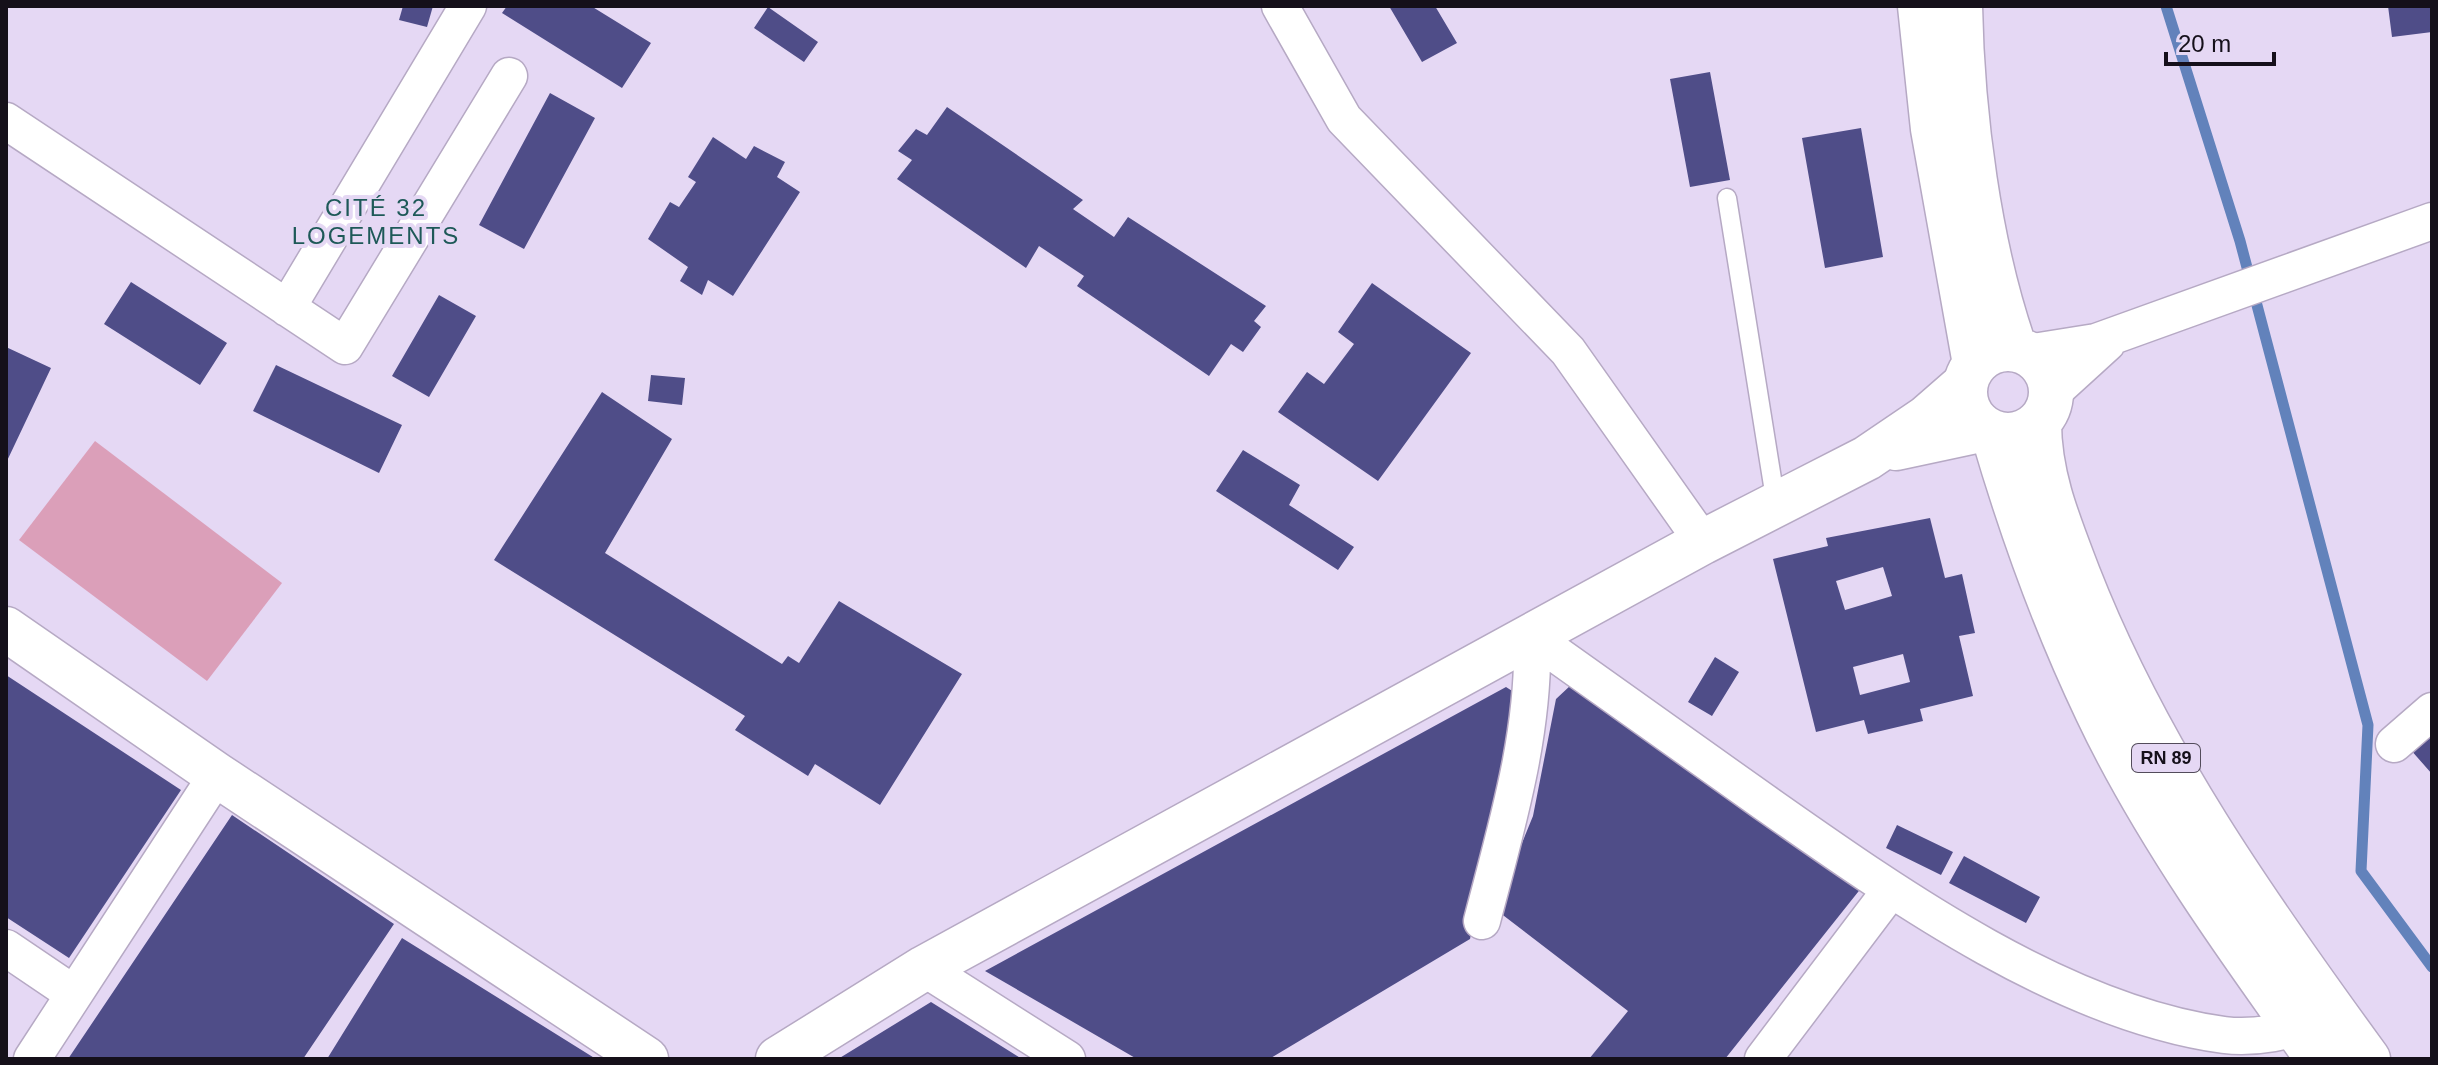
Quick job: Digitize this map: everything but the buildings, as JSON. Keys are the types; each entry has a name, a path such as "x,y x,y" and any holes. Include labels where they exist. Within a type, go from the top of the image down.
{"street":[{"path":"287,308 468,6"},
{"path":"1280,6 1344,119 1568,351 1703,542"},
{"path":"1920,6 1933,129 1970,374 1965,401 1972,417 1989,431"},
{"path":"1960,6 1961,57 1970,135 1995,284 2021,351 2040,363 2049,377 2045,408"},
{"path":"6,121 345,346 509,76"},
{"path":"778,1059 924,968 1703,542 1867,458 1926,418 2000,349 2074,348 2118,335 2432,221"},
{"path":"1867,458 1924,441 1989,431 2017,434 2118,335"},
{"name":"RN 89","path":"2045,408 2039,447 2063,587"},
{"name":"RN 89","path":"1989,431 2063,587 2106,643 2151,734 2222,849 2316,1034 2368,1059"},
{"path":"6,629 217,775 646,1059"},
{"path":"1532,637 1890,891 2030,969 2096,999 2189,1028 2236,1047 2264,1035 2316,1034"},
{"path":"1482,921 1516,787 1534,687 1532,637"},
{"path":"2394,744 2432,711"},
{"path":"32,1059 217,775"},
{"path":"1763,1059 1890,891"},
{"path":"6,948 74,994"},
{"path":"924,968 1067,1059"}],"lane":[{"path":"1727,198 1776,504"}],"shaded area":[{"path":"95,441 282,583 207,681 19,540"}],"waterway":[{"path":"2166,6 2240,241 2368,725 2361,871 2432,967"}],"district":[{"name":"CITÉ 32 LOGEMENTS","path":"376,221"}]}
